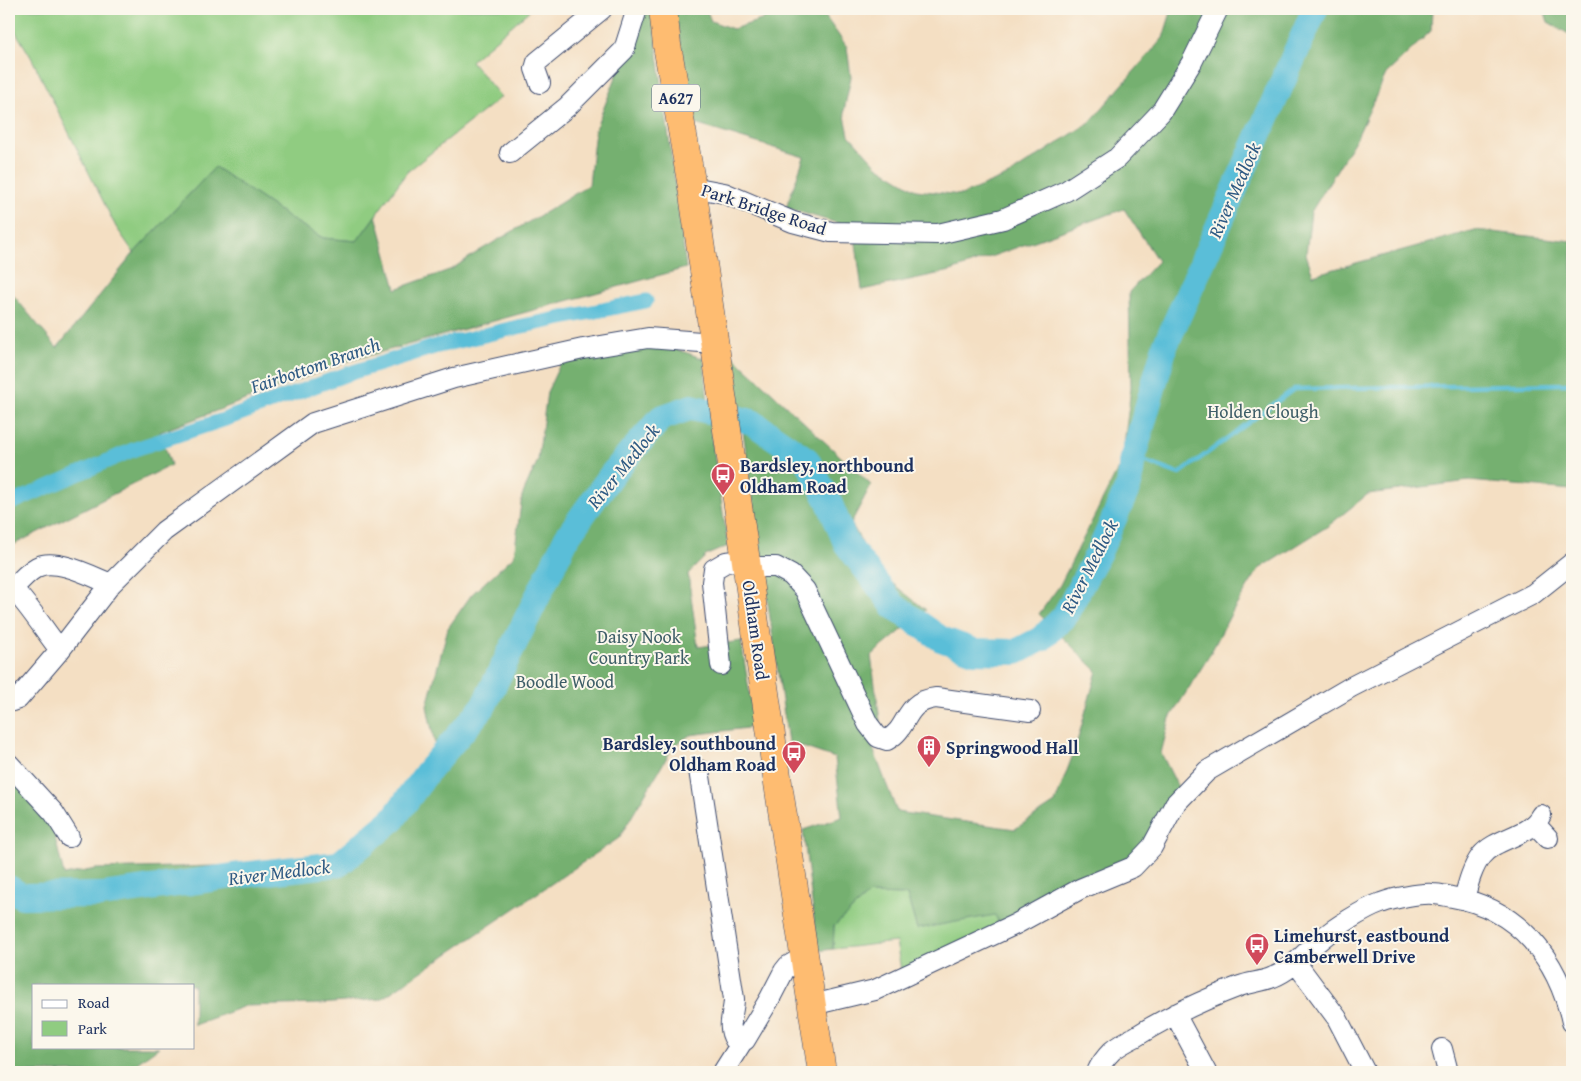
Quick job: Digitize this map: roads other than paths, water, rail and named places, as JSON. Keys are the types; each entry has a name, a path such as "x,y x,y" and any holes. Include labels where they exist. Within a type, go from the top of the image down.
{"highway":[{"name":"A627","path":"663,9 667,46 692,187"},
{"name":"Oldham Road","path":"692,187 822,1072"}],"street":[{"path":"540,83 535,69 537,62 602,9"},
{"path":"510,153 567,107 624,50 637,9"},
{"name":"Park Bridge Road","path":"692,187 724,193 793,222 831,232 938,234 1003,218 1066,191 1117,158 1161,112 1192,62 1218,9"},
{"path":"9,702 18,699 60,650 111,584 164,531 313,424 454,378 583,349 648,338 714,341"},
{"path":"721,665 712,582 714,569 726,562 746,563 776,568 791,575 805,590 868,724 878,737 887,740 894,736 912,709 918,702 925,699 936,698 1030,712"},
{"path":"812,1005 875,990 1016,924 1080,889 1133,867 1152,847 1175,804 1207,772 1352,687 1533,594 1572,563"},
{"path":"60,650 38,622 28,604 11,591 38,567 56,564 111,584"},
{"path":"9,764 54,813 69,837"},
{"path":"699,770 734,998 730,1024 734,1038 742,1042"},
{"path":"1464,899 1472,872 1482,855 1498,843 1541,826"},
{"path":"1097,1072 1113,1050 1153,1025 1208,998 1243,985 1275,977 1296,963 1320,940 1348,921 1381,903 1432,894 1482,904 1514,922 1532,940 1552,966 1569,1007 1572,1022"},
{"path":"723,1072 742,1042 749,1035 784,971 804,957"},
{"path":"1296,963 1337,1018 1365,1072"},
{"path":"1175,1014 1206,1072"},
{"path":"1442,1049 1448,1072"}],"waterway":[{"name":"River Medlock","path":"9,888 22,896 102,895 233,876 339,864 393,819 428,771 483,707 567,537 612,474 661,418 692,407 752,422 807,460 829,502 846,543 894,606 941,639 974,651 1016,652 1041,639 1064,617 1100,550 1129,485 1133,457 1165,346 1315,9"},
{"name":"Fairbottom Branch","path":"9,504 135,449 226,419 347,374 434,347 518,327 646,301"},
{"path":"1133,457 1179,474 1294,389 1572,384"}],"place":[{"name":"Bardsley, northbound Oldham Road","path":"723,496"},
{"name":"Springwood Hall","path":"929,768"},
{"name":"Bardsley, southbound Oldham Road","path":"794,774"},
{"name":"Limehurst, eastbound Camberwell Drive","path":"1257,966"}],"park label":[{"name":"Holden Clough","path":"1263,411"},
{"name":"Daisy Nook Country Park","path":"639,646"},
{"name":"Boodle Wood","path":"565,681"}]}
